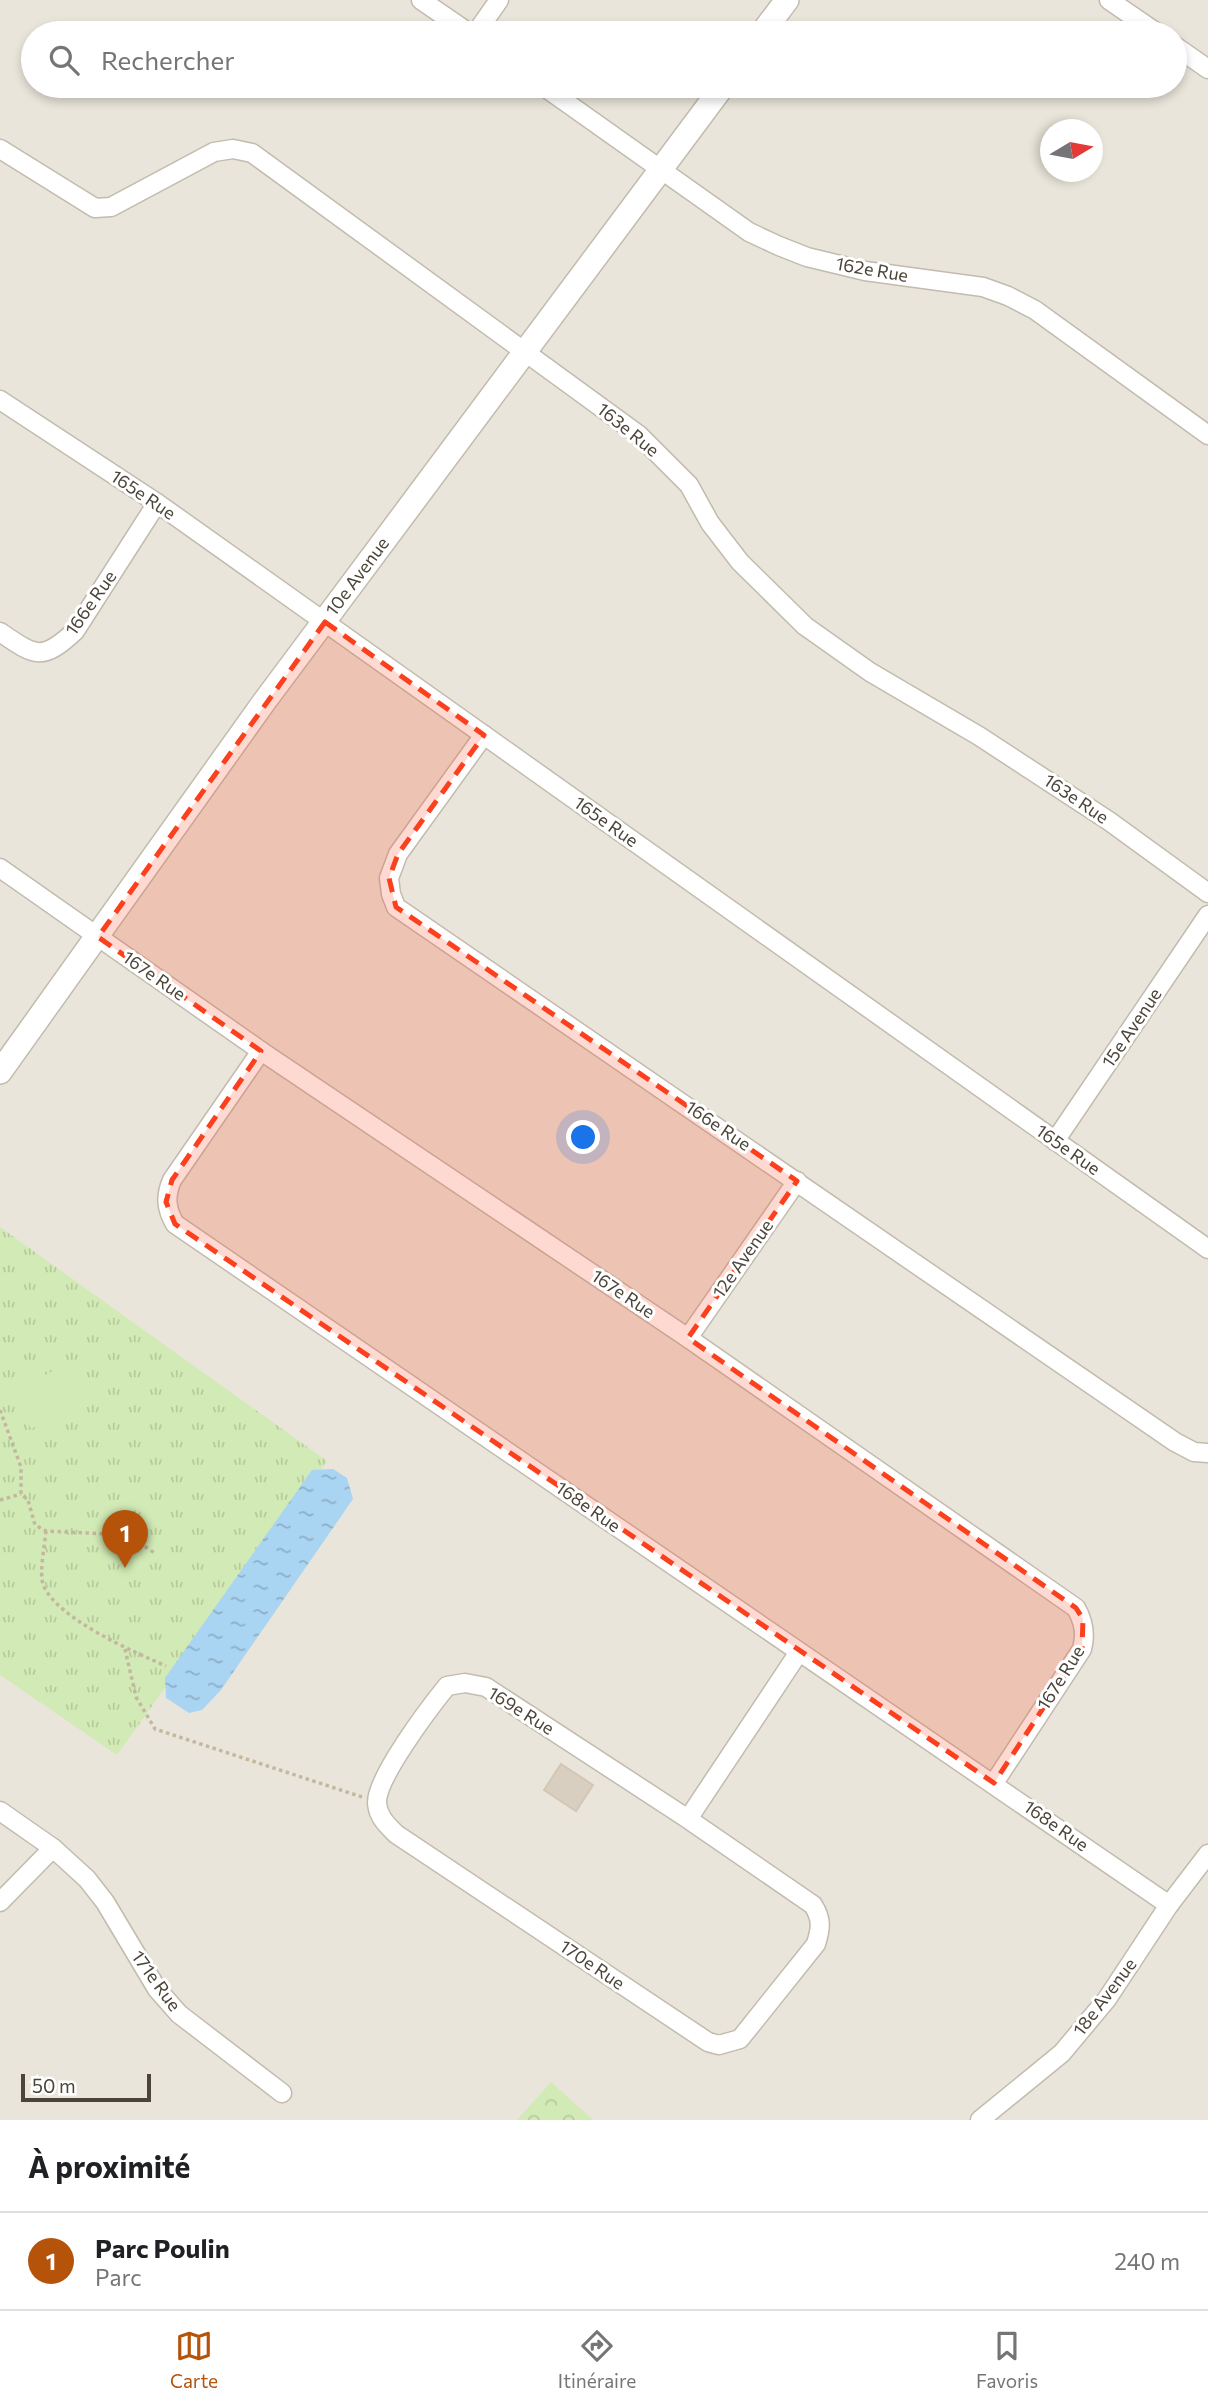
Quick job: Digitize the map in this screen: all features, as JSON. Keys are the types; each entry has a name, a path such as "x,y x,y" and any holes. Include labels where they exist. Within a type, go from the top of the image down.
{"street":[{"path":"421,0 452,21"},
{"path":"484,21 499,0"},
{"path":"771,21 787,0"},
{"path":"1109,0 1140,21"},
{"path":"1187,54 1208,69"},
{"name":"162e Rue","path":"560,98 749,232 807,257 865,271 983,287 1008,296 1035,310 1208,435"},
{"name":"10e Avenue","path":"0,1072 264,702 714,98"},
{"name":"163e Rue","path":"0,149 95,208 111,207 214,152 233,149 251,153 639,435 689,485 710,523 740,562 804,626 870,672 979,736 1109,821 1208,893"},
{"name":"165e Rue","path":"0,400 157,503 1208,1249"},
{"name":"166e Rue","path":"0,632 28,651 48,651 61,644 75,631 157,503"},
{"name":"166e Rue","path":"484,735 398,854 389,878 396,907 1175,1443 1194,1452 1208,1453"},
{"name":"167e Rue","path":"0,868 261,1051 688,1338 1076,1608 1083,1619 1085,1638 1082,1649 994,1783"},
{"name":"15e Avenue","path":"1055,1141 1208,915"},
{"name":"168e Rue","path":"261,1051 172,1180 166,1202 175,1224 1169,1905"},
{"name":"12e Avenue","path":"688,1338 797,1181"},
{"path":"688,1819 799,1652"},
{"name":"169e Rue","path":"377,1802 382,1782 447,1686 465,1683 486,1687 688,1819 813,1905 820,1915 821,1929 816,1944"},
{"name":"170e Rue","path":"377,1802 381,1820 396,1834 708,2042 719,2045 740,2039 816,1944"},
{"name":"171e Rue","path":"0,1811 53,1848 87,1879 105,1902 157,1989 179,2014 282,2092"},
{"path":"0,1902 53,1848"},
{"name":"18e Avenue","path":"980,2120 1062,2053 1107,1999 1169,1905 1208,1854"}],"path":[{"path":"0,1410 21,1466 21,1494 28,1500 35,1525 46,1531 128,1535 156,1554"},
{"path":"0,1500 21,1494"},
{"path":"46,1531 42,1583 56,1606 125,1649 166,1665"},
{"path":"125,1649 136,1697 155,1729 377,1802"}],"highlighted area":[{"path":"325,622 484,735 398,854 389,878 396,907 797,1181 688,1338 1076,1608 1083,1619 1082,1649 994,1783 175,1224 166,1202 172,1180 261,1051 98,937"}],"shaded area":[{"path":"0,0 1208,0 1208,2120 0,2120"}],"green space":[{"path":"0,1227 327,1461 117,1755 0,1675"},
{"path":"66,1364 86,1400 31,1429 12,1393"},
{"path":"551,2082 593,2120 517,2120"}],"water":[{"path":"333,1469 347,1478 353,1499 221,1690 202,1710 189,1713 166,1698 165,1678 312,1470"}],"building":[{"path":"561,1764 593,1785 576,1811 544,1790"}],"place":[{"name":"Parc Poulin","path":"125,1568"}]}
